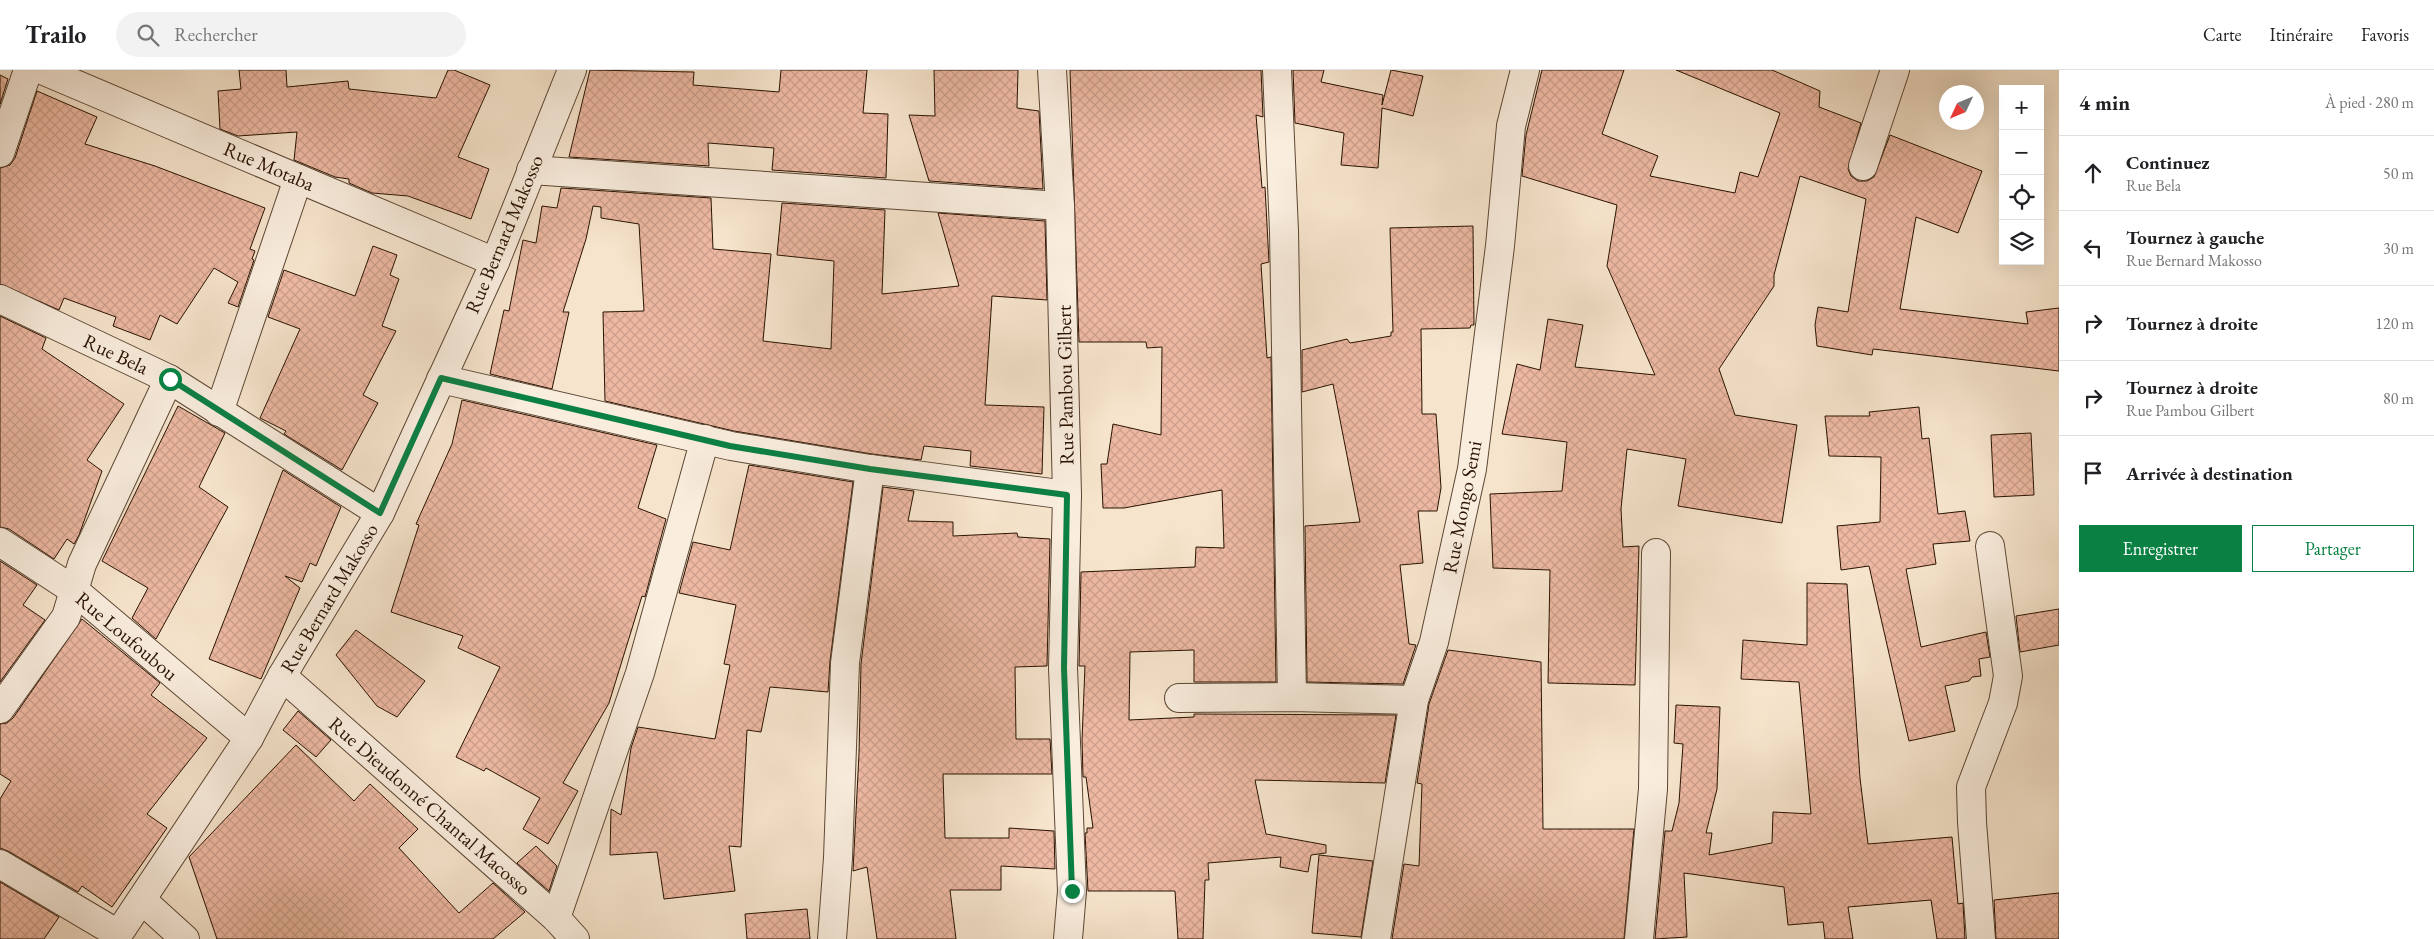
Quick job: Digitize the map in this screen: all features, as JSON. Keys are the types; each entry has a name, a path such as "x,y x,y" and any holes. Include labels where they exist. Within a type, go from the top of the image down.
{"street":[{"path":"0,153 28,70"},
{"name":"Rue Motaba","path":"42,70 495,262"},
{"name":"Rue Bernard Makosso","path":"116,937 249,738 282,676 380,513 495,262 572,70"},
{"name":"Rue Pambou Gilbert","path":"1052,70 1060,206 1067,495 1064,668 1072,891 1068,939"},
{"path":"1277,70 1284,241 1292,696"},
{"name":"Rue Mongo Semi","path":"1376,939 1414,700 1434,642 1472,469 1500,246 1511,126 1525,70"},
{"path":"1863,166 1895,70"},
{"path":"531,170 1060,206"},
{"path":"219,412 298,179"},
{"name":"Rue Bela","path":"0,299 170,379 380,513"},
{"path":"441,378 730,446 870,469 1067,495"},
{"path":"0,709 66,617 82,564 170,379"},
{"path":"556,918 640,673 704,439"},
{"path":"832,939 838,858 845,664 870,469"},
{"name":"Rue Loufoubou","path":"0,542 75,591 249,738"},
{"path":"1981,939 1971,787 2003,703 2008,676 1990,546"},
{"path":"1639,939 1653,789 1656,553"},
{"name":"Rue Dieudonné Chantal Macosso","path":"282,676 556,918 575,939"},
{"path":"1179,698 1292,696 1414,700"},
{"path":"0,864 116,937"},
{"path":"142,900 184,939"}],"building":[{"path":"239,70 286,70 287,87 348,81 349,89 436,98 448,70 454,70 490,85 458,157 489,169 471,219 408,196 372,193 349,183 349,179 335,177 294,160 297,132 238,136 220,129 218,91 241,89"},
{"path":"590,70 694,72 693,85 779,92 781,70 867,70 863,113 888,114 886,178 772,170 774,148 708,143 709,166 569,157"},
{"path":"934,70 1018,70 1017,108 1039,111 1043,189 929,181 909,115 935,116"},
{"path":"1070,70 1261,70 1263,117 1256,115 1262,188 1265,187 1269,262 1261,264 1267,358 1271,357 1276,682 1194,682 1194,650 1130,652 1129,720 1194,717 1194,714 1396,715 1385,783 1255,780 1266,834 1326,845 1326,853 1311,855 1308,872 1280,867 1281,857 1208,863 1209,880 1205,880 1203,939 1178,939 1175,891 1088,891 1085,833 1087,833 1087,828 1093,828 1086,777 1083,777 1082,740 1085,666 1079,666 1081,572 1195,567 1196,547 1224,548 1222,490 1124,508 1103,508 1101,464 1107,464 1113,424 1161,435 1162,347 1147,348 1146,342 1079,342"},
{"path":"1293,70 1324,70 1321,82 1383,95 1382,105 1391,70 1423,76 1413,116 1382,108 1378,168 1341,165 1344,133 1295,123"},
{"path":"1542,70 1624,70 1602,134 1658,156 1650,176 1735,193 1740,172 1758,177 1780,113 1676,70 1772,70 1820,91 1819,107 1861,123 1848,169 1851,176 1858,181 1867,181 1874,177 1890,135 1982,171 1958,233 1916,217 1900,309 2028,324 2026,312 2059,308 2059,371 1873,349 1872,355 1817,346 1815,325 1818,307 1848,312 1866,199 1800,176 1774,275 1774,286 1719,369 1735,415 1797,425 1782,523 1678,506 1686,459 1627,449 1621,509 1623,547 1639,546 1635,685 1548,683 1550,570 1493,568 1490,494 1562,491 1567,442 1502,434 1517,364 1540,370 1548,319 1583,325 1575,367 1655,375 1607,266 1617,205 1522,176 1526,135"},
{"path":"0,75 8,79 0,104"},
{"path":"37,91 97,117 85,144 155,166 265,208 250,249 255,251 252,259 254,260 238,307 228,303 238,282 214,268 177,324 160,315 150,340 113,326 116,317 64,298 59,310 0,284 0,168 10,165 15,158"},
{"path":"561,188 711,198 713,249 771,254 763,341 831,349 834,261 777,255 782,203 885,210 882,294 959,286 938,213 1045,221 1047,300 992,296 985,405 1044,407 1042,474 970,466 971,451 924,446 921,460 872,454 734,431 605,401 603,312 644,311 639,224 601,218 601,207 593,206 586,239 563,312 569,312 552,389 490,374 504,310 509,311 523,240 536,243 542,206 557,208"},
{"path":"1473,226 1474,325 1471,325 1470,328 1421,329 1422,414 1436,414 1441,488 1437,511 1418,511 1423,563 1400,565 1409,644 1416,645 1403,684 1307,682 1305,526 1360,522 1333,384 1302,392 1302,350 1347,339 1350,343 1391,336 1391,332 1393,332 1390,228"},
{"path":"373,246 397,255 390,275 399,279 382,326 396,331 363,395 378,403 342,470 284,434 286,431 260,418 300,329 268,317 284,270 355,296"},
{"path":"0,316 46,338 42,349 124,404 87,460 102,471 79,535 74,544 67,539 54,559 9,529 0,527"},
{"path":"462,400 657,445 638,508 666,519 645,597 642,596 609,703 563,783 578,791 548,844 523,829 540,798 486,768 484,771 456,757 500,667 458,648 463,636 391,612 419,525 416,524 452,444"},
{"path":"178,406 225,433 199,487 228,507 156,639 132,618 148,588 102,561"},
{"path":"1919,407 1922,439 1929,438 1938,514 1965,511 1970,541 1933,544 1936,564 1906,569 1921,647 1986,632 1990,657 1979,659 1981,676 1972,677 1969,681 1945,686 1955,731 1909,741 1869,566 1841,570 1837,526 1880,522 1881,457 1829,456 1825,416 1870,416 1869,412"},
{"path":"2031,433 2034,495 1994,497 1991,435"},
{"path":"749,465 853,482 830,661 828,692 770,687 761,732 747,730 741,847 729,846 735,891 664,899 657,852 610,855 611,809 621,815 631,748 638,727 715,739 730,665 724,664 736,605 679,593 693,542 730,550"},
{"path":"283,470 341,507 316,566 310,563 302,582 285,576 300,588 261,679 209,659"},
{"path":"883,487 914,491 908,521 953,522 953,536 1017,533 1018,537 1050,539 1047,666 1015,667 1016,739 1050,739 1052,774 943,774 945,838 1009,838 1009,828 1054,831 1055,869 1001,866 1001,890 950,890 956,939 877,939 867,867 853,871 861,664"},
{"path":"0,561 37,585 23,605 45,620 0,682"},
{"path":"1807,583 1847,584 1860,778 1868,844 1952,837 1958,904 1963,903 1965,939 1937,939 1931,900 1848,907 1853,939 1825,939 1823,922 1788,925 1784,887 1684,873 1687,937 1655,939 1665,831 1672,831 1679,803 1683,744 1674,743 1676,705 1720,707 1717,789 1706,833 1712,833 1709,855 1772,843 1773,812 1811,814 1799,682 1741,679 1743,640 1807,645"},
{"path":"2059,609 2059,645 2020,652 2016,616"},
{"path":"82,619 160,683 151,695 207,738 147,814 167,828 112,907 82,886 78,892 0,848 0,799 11,781 0,774 0,724 7,723 13,718"},
{"path":"356,630 425,681 397,717 377,706 336,655"},
{"path":"1448,650 1541,662 1543,829 1634,829 1624,939 1392,939 1404,864 1419,866 1422,784 1417,783 1429,704"},
{"path":"298,711 331,740 316,757 283,730"},
{"path":"296,745 354,801 370,784 418,829 399,848 459,913 493,883 525,912 493,939 217,939 189,857"},
{"path":"536,846 557,866 549,891 517,863"},
{"path":"1319,855 1373,861 1361,937 1312,933"},
{"path":"0,882 59,917 44,939 0,939"},
{"path":"2059,893 2059,939 1996,939 1994,900"},
{"path":"807,909 810,939 747,939 745,914"}],"route":[{"path":"170,379 380,513 441,378 730,446 870,469 1067,495 1064,668 1072,891"}]}
